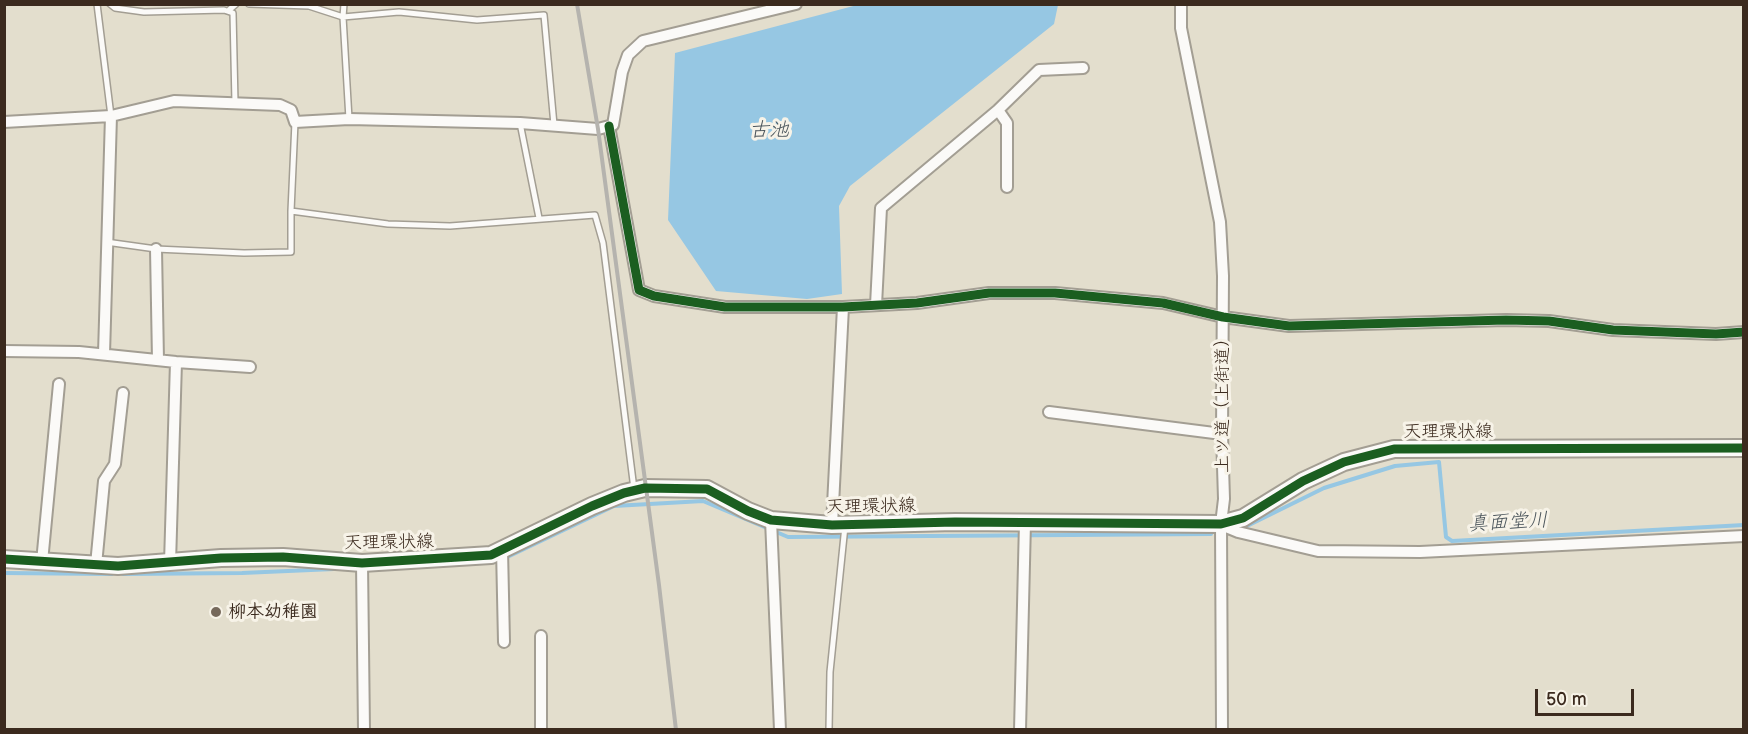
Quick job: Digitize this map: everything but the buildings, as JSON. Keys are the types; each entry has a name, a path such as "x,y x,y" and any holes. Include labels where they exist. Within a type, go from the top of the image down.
{"main road":[{"name":"天理環状線","path":"4,559 96,565 283,557 362,563 491,555 592,506 645,488 707,489 748,511 771,520 838,525 1025,522 1221,524 1243,518 1303,481 1344,462 1394,448 1743,448"}],"street":[{"path":"4,122 111,116 174,101 280,105 291,110 295,122 349,119 520,123 598,129 613,125 622,72 628,55 643,41 796,4"},
{"name":"上ツ道（上街道）","path":"1181,4 1181,28 1220,222 1224,499 1221,524 1222,729"},
{"path":"876,305 881,208 998,110 1040,70 1083,68"},
{"path":"998,110 1007,123 1007,187"},
{"path":"104,354 111,116"},
{"path":"609,126 639,290 654,296 725,307 843,307 917,303 989,293 1055,293 1163,303 1222,317 1288,326 1506,320 1549,321 1613,330 1716,334 1743,332"},
{"path":"156,249 158,360"},
{"path":"838,525 843,307"},
{"path":"4,351 104,354 250,367"},
{"path":"170,563 176,362"},
{"path":"42,562 59,384"},
{"path":"96,565 104,481 115,464 123,393"},
{"path":"1049,412 1222,434"},
{"path":"771,520 780,729"},
{"path":"1020,729 1025,522"},
{"path":"1221,524 1238,532 1318,551 1420,552 1743,536"},
{"path":"502,549 504,642"},
{"path":"362,563 364,729"},
{"path":"541,636 541,729"}],"lane":[{"path":"97,4 111,116"},
{"path":"110,4 116,8 144,12 228,11 233,13 235,103"},
{"path":"228,11 236,4"},
{"path":"249,4 309,6 343,17 399,12 477,20 544,15 554,125"},
{"path":"344,4 349,119"},
{"path":"106,242 156,249 244,253 291,252 295,122"},
{"path":"520,123 539,218"},
{"path":"291,211 388,224 450,226 595,215 603,243 634,491"},
{"path":"829,729 838,525"}],"water":[{"name":"古池","path":"861,4 1058,5 1054,24 850,186 839,206 842,294 807,299 716,291 668,220 675,53"}],"waterway":[{"name":"真面堂川","path":"1247,526 1324,488 1395,466 1439,462 1446,537 1452,541 1744,525"},
{"name":"真面堂川","path":"492,562 499,561 614,506 703,501 788,537 1211,534"},
{"name":"真面堂川","path":"123,574 242,573 334,569"},
{"name":"真面堂川","path":"4,573 112,574"}],"railway":[{"path":"577,4 598,129 659,585 676,730"}],"cycle path":[{"path":"609,126 639,290 654,296 725,307 843,307 917,303 989,293 1055,293 1163,303 1223,317 1289,326 1506,320 1549,321 1613,330 1716,334 1744,332"},
{"path":"4,559 118,566 221,558 283,557 362,563 491,555 592,506 624,493 645,488 707,489 748,511 771,520 832,525 955,522 1221,524 1243,518 1303,481 1344,462 1394,449 1744,448"}],"place":[{"name":"柳本幼稚園","path":"216,612"}]}
